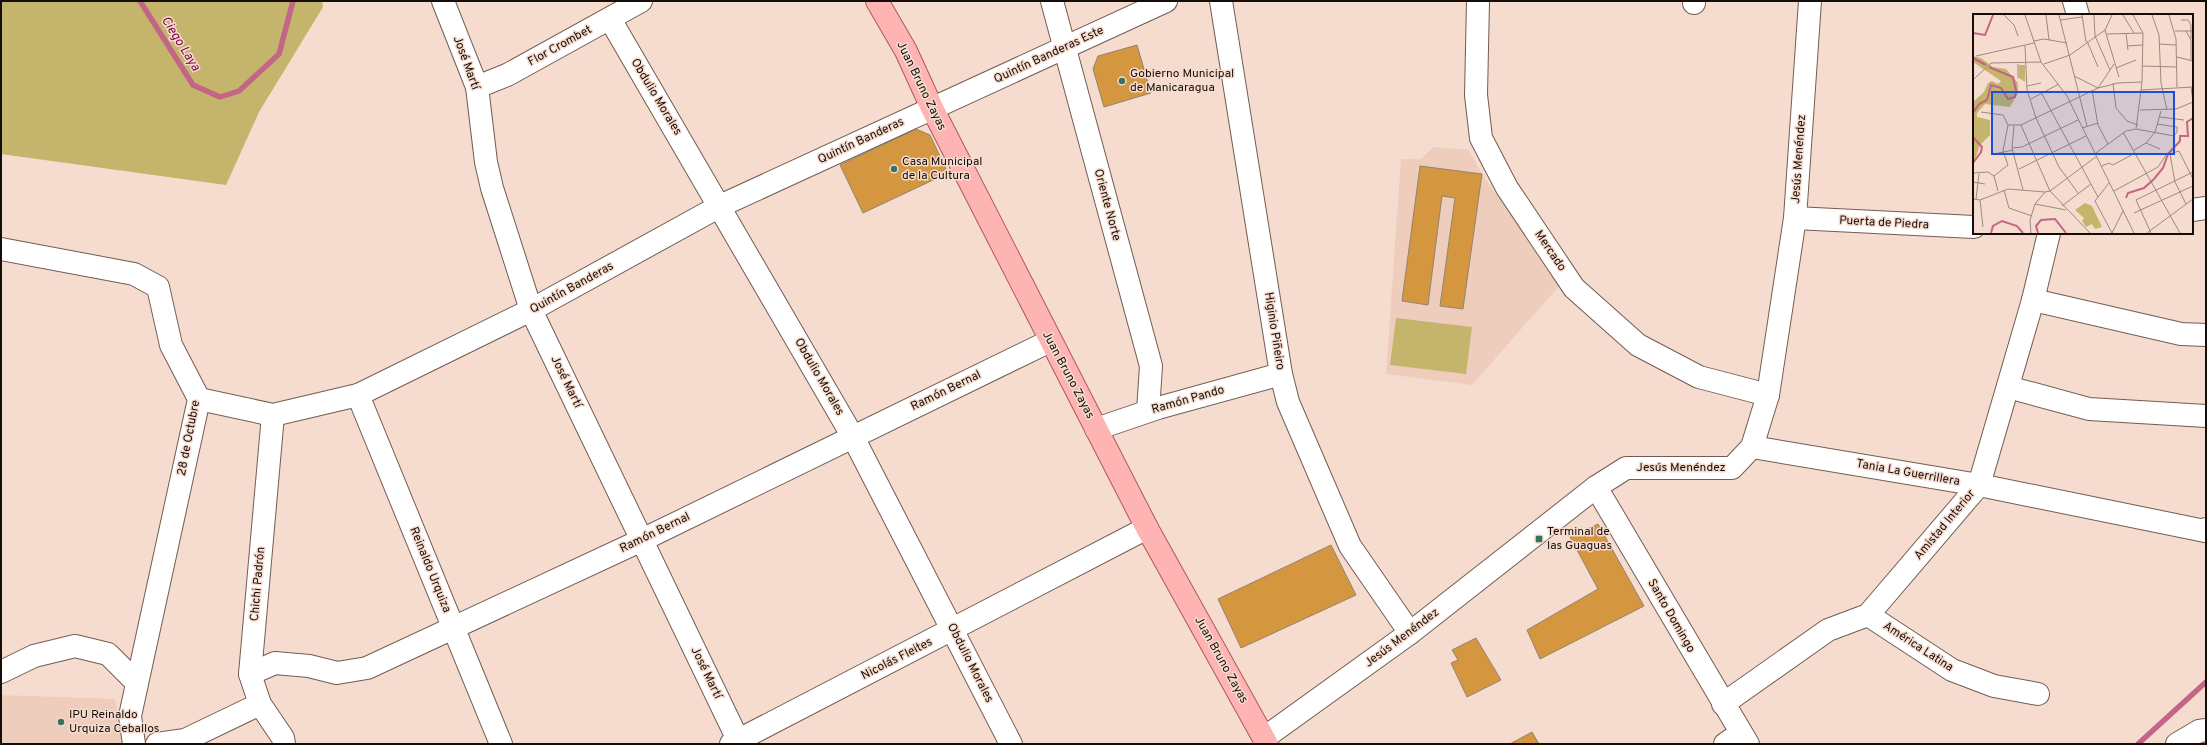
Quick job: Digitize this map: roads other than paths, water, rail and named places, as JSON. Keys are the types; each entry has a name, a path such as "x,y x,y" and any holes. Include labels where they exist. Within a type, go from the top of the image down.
{"main road":[{"name":"Juan Bruno Zayas","path":"877,1 906,51 932,108 1147,528 1266,741"}],"street":[{"name":"José Martí","path":"443,1 477,88 486,162 492,188 531,310 642,540 737,743"},
{"name":"Flor Crombet","path":"477,88 506,75 641,1"},
{"name":"Oriente Norte","path":"1052,1 1151,366 1148,411"},
{"name":"Quintín Banderas Este","path":"932,108 1065,49 1166,1"},
{"name":"Higinio Piñeiro","path":"1221,1 1281,374 1288,402 1350,546 1410,633"},
{"name":"Mercado","path":"1478,1 1476,94 1481,138 1507,188 1574,288 1638,345 1699,377 1768,395"},
{"name":"Jesús Menéndez","path":"1266,741 1410,633 1596,487 1626,468 1732,468 1752,447 1768,395 1795,218 1810,1"},
{"path":"2074,1 2078,14"},
{"name":"Obdulio Morales","path":"610,19 853,437 954,630 1011,744"},
{"name":"Quintín Banderas","path":"199,399 273,415 358,395 531,310 720,206 932,108"},
{"path":"2193,210 2206,208"},
{"name":"Puerta de Piedra","path":"1795,218 1973,227"},
{"name":"Amistad Interior","path":"1723,704 1828,630 1868,615 1979,485 2033,300 2049,234"},
{"name":"28 de Octubre","path":"1,249 134,274 158,287 171,345 199,399 130,716 134,744"},
{"path":"2033,300 2182,334 2206,335"},
{"name":"Ramón Bernal","path":"250,674 275,664 309,666 337,673 367,668 642,540 1050,341"},
{"name":"Ramón Pando","path":"1096,430 1148,411 1281,374"},
{"path":"2008,387 2088,409 2206,416"},
{"name":"Reinaldo Urquiza","path":"358,395 502,744"},
{"name":"Chichi Padrón","path":"273,415 250,674 260,704 283,738 284,744"},
{"name":"Tania La Guerrillera","path":"1752,447 1979,485 2205,530"},
{"name":"Santo Domingo","path":"1596,487 1723,704 1738,740"},
{"name":"Nicolás Fleites","path":"737,743 1147,528"},
{"name":"América Latina","path":"1868,615 1952,670 1994,686 2038,694"},
{"path":"1,672 34,656 75,646 108,654 137,683"},
{"path":"157,744 185,740 260,704"},
{"path":"2178,744 2199,731 2206,730"}],"waterway":[{"name":"Ciego Laya","path":"140,1 193,85 220,97 239,91 279,54 293,1"},
{"path":"2138,744 2206,682"}],"place":[{"name":"Gobierno Municipal de Manicaragua","path":"1122,81"},
{"name":"Casa Municipal de la Cultura","path":"894,169"},
{"name":"Terminal de las Guaguas","path":"1539,539"},
{"name":"IPU Reinaldo Urquiza Ceballos","path":"61,722"}]}
